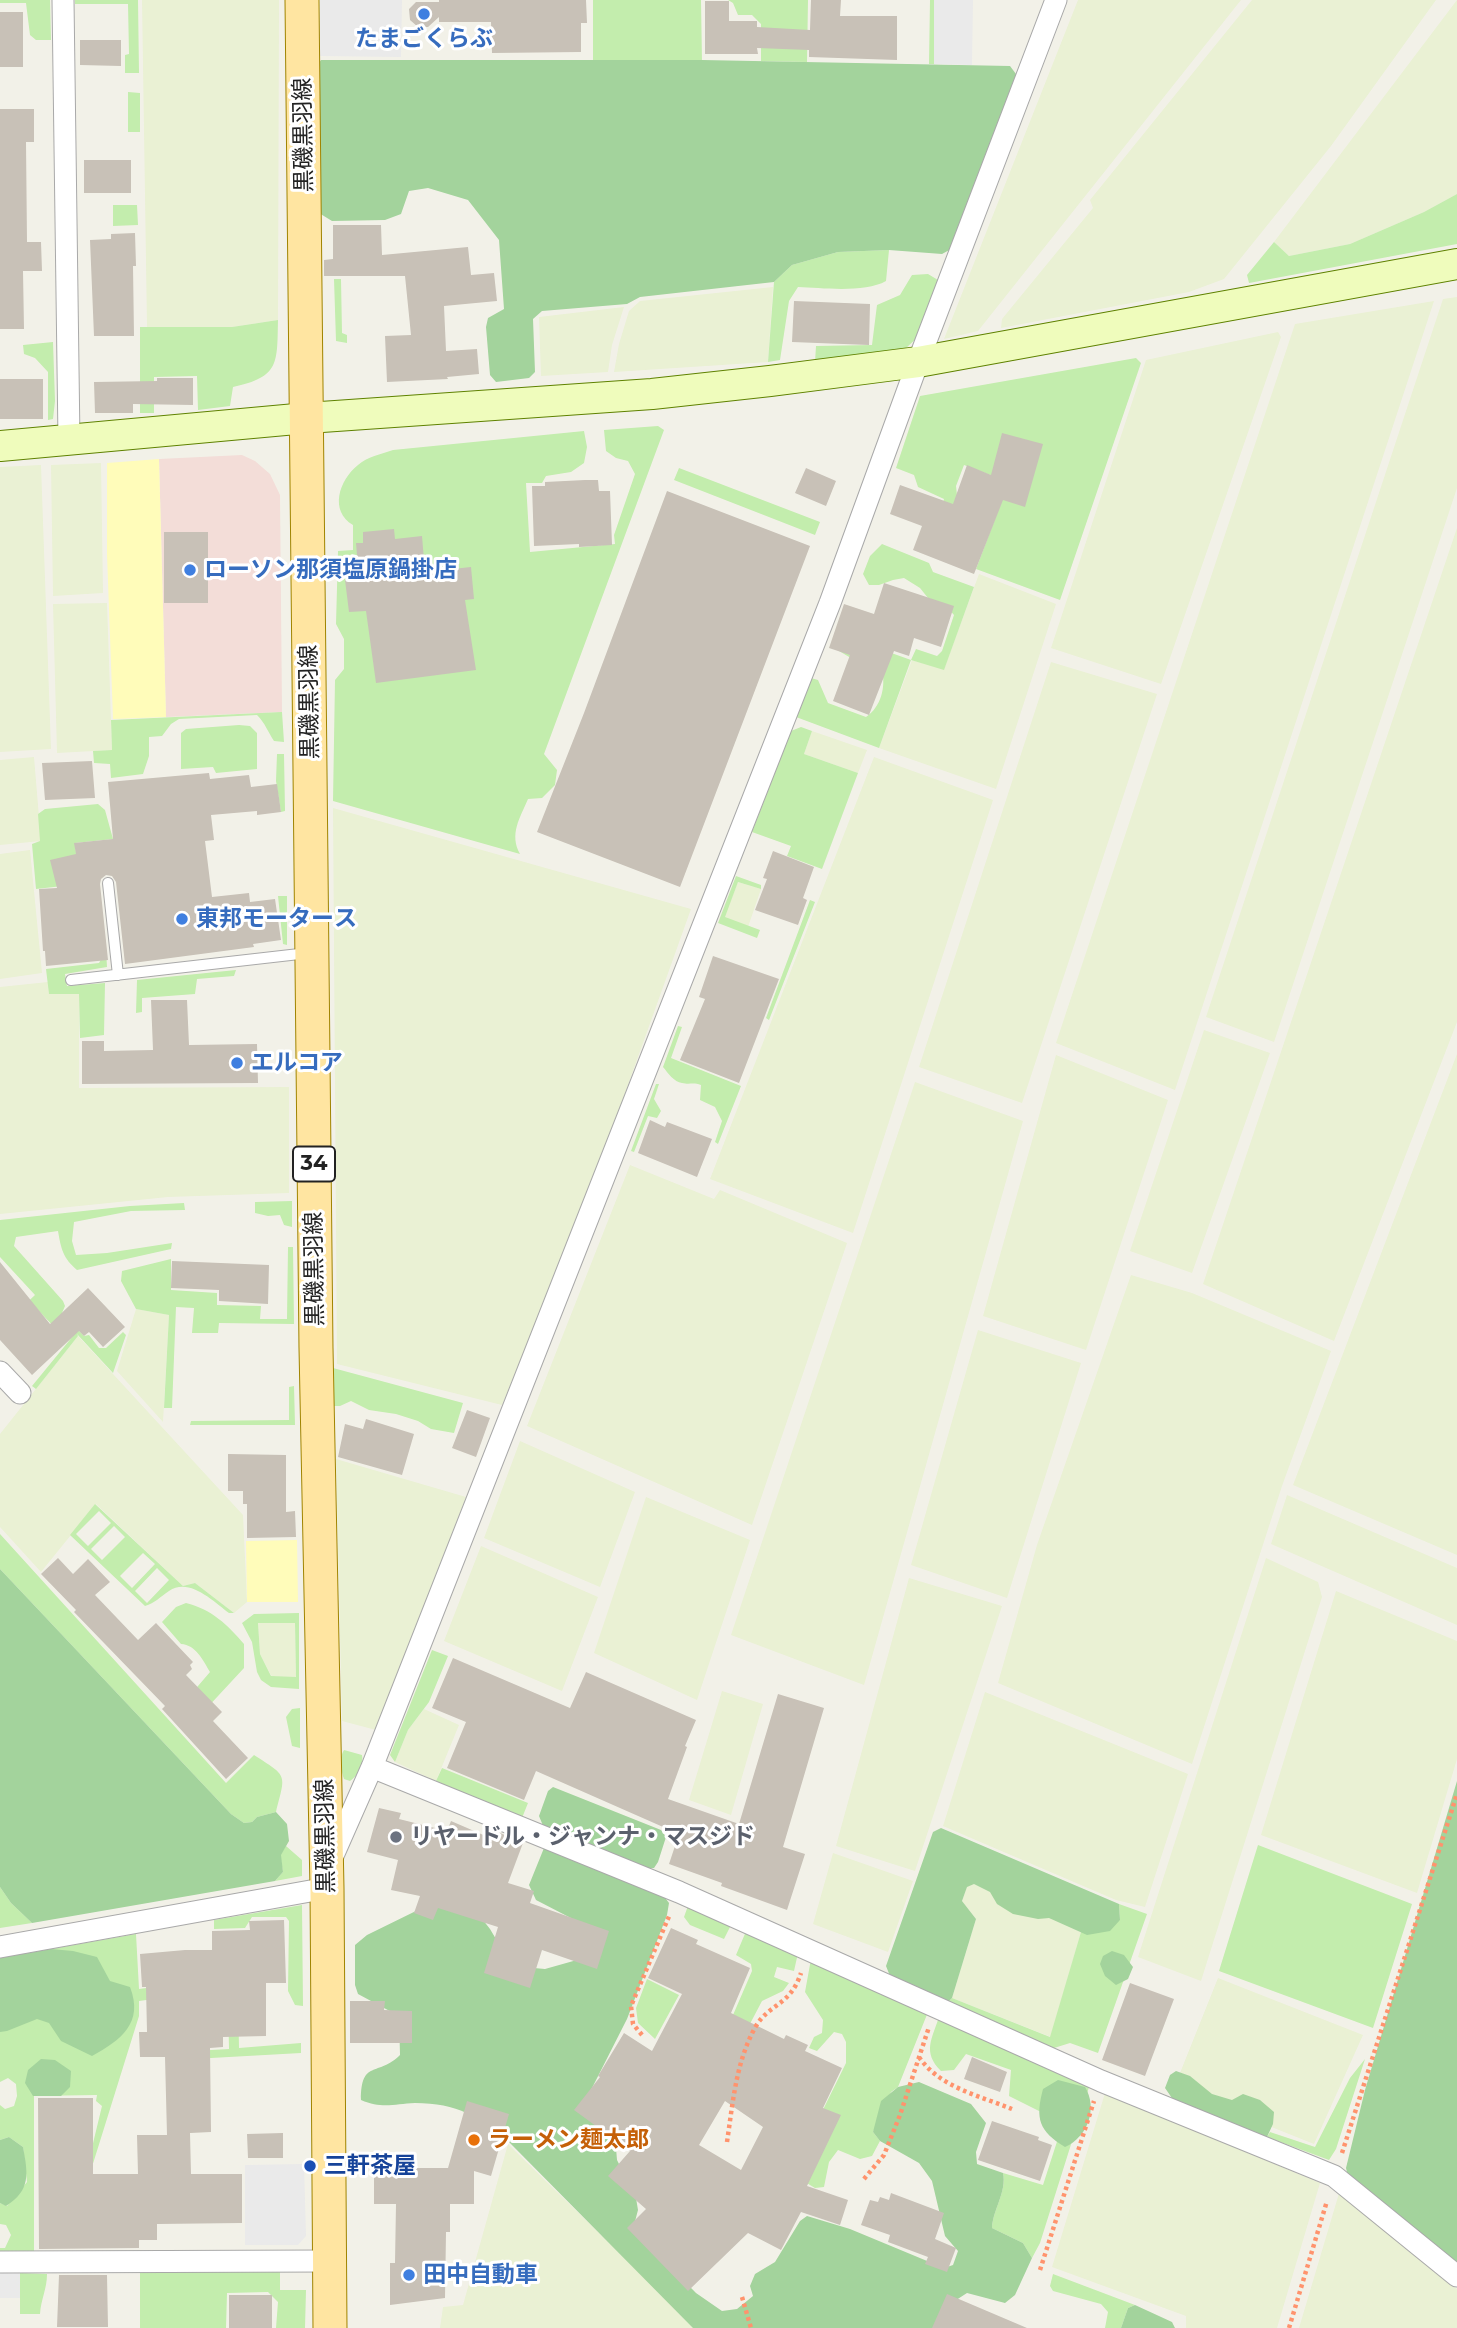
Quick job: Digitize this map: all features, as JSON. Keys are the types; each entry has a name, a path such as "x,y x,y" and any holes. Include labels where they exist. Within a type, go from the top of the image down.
{"main road":[{"name":"黒磯黒羽線","path":"302,0 316,1348 327,1877 330,2328"}],"street":[{"path":"63,0 69,440"},
{"path":"0,1947 327,1877 822,624 918,362 1056,0"},
{"path":"0,446 307,418 652,394 770,382 918,362 1457,264"},
{"path":"0,1372 20,1393"},
{"path":"372,1767 679,1892 1101,2081 1334,2176 1457,2276"},
{"path":"0,2262 330,2261"}],"lane":[{"path":"108,883 118,975"},
{"path":"71,980 312,952"}],"path":[{"path":"1289,2328 1334,2176 1457,1794"},
{"path":"642,2035 633,2024 631,2006 679,1892"},
{"path":"727,2142 739,2064 757,2023 796,1987 807,1950"},
{"path":"864,2179 884,2155 935,2007"},
{"path":"919,2057 927,2069 939,2078 1012,2109"},
{"path":"1040,2270 1101,2081"},
{"path":"742,2297 751,2328"}],"shaded area":[{"path":"320,0 402,0 401,57 319,56"},
{"path":"934,0 973,0 972,65 934,64"},
{"path":"242,455 255,461 270,474 280,495 282,712 166,717 159,459"},
{"path":"304,2164 306,2236 298,2245 245,2245 245,2165"},
{"path":"0,2273 20,2273 20,2298 0,2298"}],"green space":[{"path":"0,0 50,0 51,40 36,40 30,35 26,3 0,3"},
{"path":"75,0 138,0 139,73 125,73 125,55 129,54 128,4 75,4"},
{"path":"142,0 279,0 278,320 232,327 147,327"},
{"path":"593,0 701,0 702,63 593,60"},
{"path":"728,0 808,0 807,62 761,61 761,24 752,15 738,15 733,3"},
{"path":"930,0 934,0 934,64 929,64"},
{"path":"1078,0 1241,0 978,331 944,339"},
{"path":"1252,0 1436,0 1331,146 1224,279 1189,292 1001,328 1002,319 1093,208 1090,200"},
{"path":"1457,0 1457,194 1424,212 1350,244 1289,256 1274,242"},
{"path":"321,60 702,60 1010,66 1016,74 953,248 942,254 889,250 838,252 792,265 774,282 640,297 627,304 542,311 533,319 535,372 529,378 496,382 490,375 486,327 488,318 504,309 499,240 468,200 428,188 409,191 401,214 385,220 332,221 319,213 315,68"},
{"path":"128,92 140,93 140,132 128,132"},
{"path":"1457,194 1457,244 1249,283 1247,275 1274,242 1289,256 1350,244 1424,212"},
{"path":"113,205 137,205 138,225 113,226"},
{"path":"889,250 886,281 877,285 844,289 798,287 789,301 780,360 768,362 774,282 792,265 838,252"},
{"path":"928,274 938,280 919,336 905,349 815,362 816,346 872,345 877,305 900,295 912,275"},
{"path":"334,279 341,279 342,333 347,335 347,343 336,341"},
{"path":"773,287 768,362 614,372 629,311 640,301"},
{"path":"1457,297 1457,488 1274,1042 1206,1017 1443,299"},
{"path":"1434,301 1175,1090 1056,1043 1295,324"},
{"path":"624,307 612,345 608,372 541,376 539,317"},
{"path":"278,320 273,366 260,378 233,387 230,406 198,410 197,376 154,377 154,413 140,413 140,327 232,327"},
{"path":"1278,332 1281,337 1161,684 1051,648 1146,360"},
{"path":"53,342 55,401 53,419 48,420 48,372 35,358 24,354 23,345"},
{"path":"1136,358 1141,363 1060,600 976,569 1009,482 964,465 956,486 959,514 942,507 944,499 918,487 914,475 896,468 920,396"},
{"path":"658,426 664,430 544,754 557,770 555,785 542,798 528,799 516,833 515,840 520,854 333,801 335,680 344,669 344,639 336,624 338,551 353,550 353,525 341,512 339,495 351,471 374,456 393,450 584,431 587,447 584,463 571,472 546,476 542,483 526,483 530,552 615,544 614,535 635,474 628,461 616,458 606,451 604,430"},
{"path":"101,463 103,593 53,596 51,465"},
{"path":"41,465 51,749 0,752 0,467"},
{"path":"679,468 820,522 815,535 674,480"},
{"path":"1457,528 1457,1022 1334,1341 1203,1284"},
{"path":"882,544 929,563 933,572 974,587 944,670 911,660 916,649 937,656 942,651 954,615 944,604 928,598 920,588 904,578 869,585 863,574 870,556"},
{"path":"979,574 1056,604 996,789 879,748 912,660 944,669"},
{"path":"107,603 112,750 57,753 53,604"},
{"path":"841,635 911,660 879,748 796,717 811,678 818,680 828,703 866,717 879,702 883,690 882,670 861,664 839,651"},
{"path":"1051,662 1157,694 1022,1103 919,1067"},
{"path":"282,712 284,742 274,741 257,715 179,719 171,724 162,736 149,737 149,756 143,774 111,778 110,764 94,763 93,751 112,750 111,720"},
{"path":"250,726 257,733 257,769 216,773 213,767 181,769 181,733 186,729"},
{"path":"801,727 812,731 804,754 858,773 822,869 787,856 791,846 752,832 791,731"},
{"path":"812,731 867,750 858,773 804,754"},
{"path":"277,754 284,754 285,811 281,812 276,781"},
{"path":"34,757 41,841 0,845 0,760"},
{"path":"874,757 993,800 853,1233 710,1179"},
{"path":"98,804 105,810 113,839 75,843 78,872 63,886 36,889 32,844 40,841 38,814 45,809"},
{"path":"333,808 691,909 590,1191 502,1405 337,1364"},
{"path":"30,850 42,973 0,979 0,854"},
{"path":"736,876 761,885 761,889 738,882 725,917 760,930 757,938 718,923"},
{"path":"738,882 761,889 748,927 724,917"},
{"path":"278,896 287,896 287,945 283,944"},
{"path":"810,900 815,902 769,1020 766,1018"},
{"path":"106,950 107,967 65,974 67,986 105,983 104,1035 80,1038 79,994 49,994 46,969 99,963"},
{"path":"236,970 234,976 197,979 195,994 142,998 142,1012 136,1013 137,980"},
{"path":"48,982 49,994 79,994 79,1088 289,1087 289,1193 168,1197 0,1214 0,987"},
{"path":"678,1026 682,1027 671,1058 741,1086 718,1144 715,1142 722,1121 715,1107 700,1100 701,1085 679,1082 663,1067"},
{"path":"1204,1030 1270,1053 1192,1273 1130,1251"},
{"path":"1457,1054 1457,1555 1293,1485"},
{"path":"1056,1055 1168,1100 1086,1350 983,1316"},
{"path":"915,1082 1023,1121 864,1685 731,1635"},
{"path":"656,1084 659,1084 654,1099 661,1111 657,1118 648,1116 634,1152 631,1151"},
{"path":"630,1165 714,1199 720,1190 847,1243 752,1525 527,1426"},
{"path":"292,1201 292,1227 284,1225 280,1215 255,1213 255,1202"},
{"path":"184,1203 185,1210 131,1211 74,1222 72,1241 76,1255 172,1243 171,1249 77,1270 63,1253 58,1231 16,1237 14,1246 63,1301 65,1306 62,1313 84,1336 89,1335 99,1348 106,1348 123,1332 126,1335 113,1373 77,1334 36,1389 32,1386 73,1336 58,1331 37,1309 16,1313 35,1295 0,1257 0,1220"},
{"path":"288,1247 293,1247 294,1324 219,1323 218,1333 192,1333 194,1308 176,1307 172,1408 164,1408 169,1315 136,1309 121,1281 122,1271 171,1259 171,1290 217,1293 217,1305 261,1306 260,1319 287,1319"},
{"path":"1131,1275 1192,1293 1331,1351 1282,1486 1192,1764 998,1683 1037,1545"},
{"path":"136,1309 169,1315 163,1422 117,1371"},
{"path":"978,1330 1081,1363 1007,1598 911,1565"},
{"path":"78,1336 243,1515 247,1602 234,1613 195,1583 183,1586 96,1504 41,1572 0,1527 0,1434"},
{"path":"333,1368 463,1403 454,1433 431,1429 418,1421 396,1414 369,1410 351,1401 334,1406"},
{"path":"294,1386 295,1425 190,1425 191,1421 289,1420 289,1387"},
{"path":"520,1441 635,1492 600,1587 484,1538"},
{"path":"336,1459 466,1497 376,1730 342,1721"},
{"path":"1287,1495 1457,1568 1457,1625 1271,1544"},
{"path":"646,1497 750,1540 697,1700 594,1653"},
{"path":"95,1504 183,1586 195,1583 234,1613 229,1613 200,1592 185,1587 177,1587 145,1606 70,1535","holes":["99,1511 111,1523 88,1546 76,1534","114,1526 125,1537 102,1560 91,1549","143,1553 155,1564 132,1588 120,1576","157,1568 169,1580 147,1603 135,1591"]},
{"path":"0,1534 226,1783 254,1755 279,1772 282,1777 282,1790 276,1812 244,1823 231,1814 0,1569"},
{"path":"481,1546 598,1597 562,1691 444,1641"},
{"path":"1266,1558 1318,1582 1322,1597 1201,1981 1138,1957"},
{"path":"0,1569 231,1814 244,1823 276,1812 287,1824 289,1841 281,1855 283,1872 275,1881 32,1923 11,1903 0,1887"},
{"path":"909,1578 1002,1606 915,1871 836,1846"},
{"path":"1336,1591 1457,1641 1457,1759 1417,1893 1261,1835"},
{"path":"186,1603 203,1609 218,1619 244,1644 244,1668 205,1710 192,1693 210,1672 195,1650 181,1644 162,1622 176,1607"},
{"path":"299,1613 299,1689 271,1687 261,1680 252,1642 242,1623 254,1614","holes":["258,1623 295,1623 296,1677 271,1676 260,1654"]},
{"path":"258,1622 295,1623 296,1677 272,1677 260,1654"},
{"path":"432,1650 448,1656 429,1702 408,1730 395,1762 390,1755"},
{"path":"722,1691 763,1704 731,1815 689,1800"},
{"path":"985,1692 1188,1774 1145,1907 1116,1900 943,1826"},
{"path":"300,1708 300,1748 292,1746 286,1717 292,1709"},
{"path":"424,1709 459,1725 436,1781 395,1762 408,1730"},
{"path":"344,1750 362,1755 359,1770 350,1781 344,1779 342,1772"},
{"path":"442,1768 528,1803 522,1818 436,1781"},
{"path":"1457,1781 1457,2269 1349,2181 1346,2168 1365,2090"},
{"path":"553,1787 661,1830 666,1837 654,1868 642,1869 544,1828 539,1816 548,1791"},
{"path":"941,1828 1119,1904 1120,1920 1110,1931 1087,1935 1049,1918 1038,1919 1013,1914 997,1904 990,1892 974,1884 967,1887 962,1901 976,1919 952,1998 948,2002 890,1976 886,1966 933,1832"},
{"path":"1258,1845 1412,1904 1373,2028 1219,1971"},
{"path":"286,1846 302,1860 302,1876 275,1881 283,1872 280,1855"},
{"path":"544,1848 660,1891 669,1903 667,1915 627,2019 591,2090 595,2117 616,2148 617,2160 636,2198 638,2210 633,2229 696,2293 722,2311 737,2309 753,2296 750,2286 755,2274 775,2262 800,2221 807,2216 850,2229 944,2268 953,2265 958,2251 945,2236 932,2181 919,2163 880,2141 873,2132 881,2101 898,2087 919,2082 971,2104 986,2123 976,2152 977,2164 1003,2173 1004,2180 992,2228 1023,2243 1032,2258 1015,2295 1005,2303 967,2293 950,2304 940,2328 693,2328 510,2143 478,2119 443,2106 415,2103 382,2105 361,2100 364,2079 368,2074 400,2055 399,2016 358,1994 355,1985 355,1945 367,1935 422,1908 468,1901 490,1929 512,1966 545,1969 584,1958 594,1930 536,1900 529,1885"},
{"path":"833,1853 913,1881 888,1952 813,1924"},
{"path":"969,1881 1081,1932 1051,2037 952,1998 976,1919 962,1901"},
{"path":"0,1887 11,1903 32,1923 0,1928"},
{"path":"689,1903 732,1923 724,1939 690,1925 684,1917"},
{"path":"1119,1904 1147,1914 1098,2053 1070,2043 1054,2048 948,2002 952,1998 1050,2037 1081,1932 1120,1920"},
{"path":"302,1905 303,2006 295,2005 288,1991 289,1921 286,1917 252,1917 245,1928 214,1929 214,1920"},
{"path":"747,1929 798,1953 794,1971 777,1967 774,1977 789,1983 783,1991 762,2001 731,2060 733,2015 752,1971 751,1964 736,1955"},
{"path":"136,1934 139,1989 197,1981 198,1993 139,2001 139,2016 91,2170 88,2164 102,2106 96,2101 97,2095 34,2096 34,2251 0,2251 0,2248 5,2248 11,2235 6,2225 0,2224 0,2203 7,2206 27,2182 23,2147 9,2137 0,2140 0,2105 5,2109 14,2106 17,2096 16,2084 8,2078 0,2082 0,1958"},
{"path":"51,1949 97,1957 110,1981 130,1987 134,2000 132,2020 120,2037 92,2056 61,2041 49,2023 37,2019 0,2032 0,1958"},
{"path":"1112,1951 1124,1955 1133,1967 1128,1979 1116,1985 1105,1976 1100,1964 1103,1956"},
{"path":"811,1959 928,2012 898,2087 891,2092 873,2132 880,2141 872,2156 860,2159 838,2150 829,2162 824,2187 815,2188 795,2176 816,2124 846,2063 846,2042 842,2034 834,2032 817,2051 809,2048 814,2037 822,2033 823,2020 805,1992"},
{"path":"1218,1978 1363,2035 1314,2144 1174,2088"},
{"path":"647,1979 679,1995 655,2039 638,2023 636,2008"},
{"path":"238,2001 239,2048 301,2043 301,2053 193,2059 193,2051 229,2049 228,2002"},
{"path":"939,2017 1090,2084 1040,2243 1032,2258 1023,2243 992,2228 1003,2187 1003,2173 1043,2185 1063,2123 1009,2096 1011,2070 966,2054 954,2070 941,2071 930,2051"},
{"path":"41,2059 55,2060 71,2071 70,2087 61,2096 33,2096 25,2083 28,2070"},
{"path":"1365,2059 1336,2149 1329,2160 1267,2137 1270,2132 1315,2147 1350,2078"},
{"path":"1176,2071 1190,2076 1212,2094 1232,2100 1243,2094 1260,2100 1274,2112 1273,2124 1267,2137 1249,2133 1174,2101 1165,2088 1170,2075"},
{"path":"1058,2080 1085,2087 1091,2104 1085,2129 1065,2147 1045,2130 1039,2108 1043,2089"},
{"path":"1105,2093 1320,2183 1277,2328 1186,2328 1186,2316 1052,2267"},
{"path":"9,2137 23,2147 26,2181 20,2194 6,2206 0,2203 0,2140"},
{"path":"508,2144 696,2328 440,2328 443,2307 463,2305"},
{"path":"1340,2190 1457,2289 1457,2328 1299,2328"},
{"path":"140,2271 280,2272 280,2290 306,2290 305,2328 276,2328 278,2302 268,2292 227,2293 226,2328 140,2328"},
{"path":"20,2273 47,2274 40,2314 20,2314"},
{"path":"1053,2274 1135,2305 1128,2308 1121,2328 1105,2328 1108,2312 1101,2304 1053,2291 1050,2286"},
{"path":"1135,2305 1172,2322 1175,2328 1121,2328 1128,2308"}],"sand":[{"path":"159,459 166,717 113,719 107,554 107,463"},
{"path":"297,1540 298,1602 247,1602 246,1541"}],"building":[{"path":"586,0 587,23 581,23 581,52 492,53 491,22 439,22 439,17 428,27 418,27 410,20 409,9 416,2"},
{"path":"811,0 841,0 840,16 897,16 897,60 809,57 809,50 757,48 758,54 705,54 705,1 729,1 729,21 757,21 757,27 810,30"},
{"path":"0,12 23,12 23,67 0,67"},
{"path":"80,40 121,40 121,66 80,65"},
{"path":"0,109 34,109 34,142 26,142 27,242 41,242 42,271 23,271 24,329 0,329"},
{"path":"84,160 131,160 131,193 84,193"},
{"path":"333,225 381,225 382,255 468,247 471,275 494,273 497,301 444,306 446,351 477,349 479,374 447,377 448,379 387,382 385,336 411,335 405,276 324,276 324,260 333,259"},
{"path":"135,233 134,336 94,336 90,240 111,239 111,234"},
{"path":"794,301 870,304 869,345 792,342"},
{"path":"157,378 193,378 193,405 133,404 133,413 95,413 94,382 157,381"},
{"path":"0,379 43,379 43,419 0,419"},
{"path":"1002,433 1043,444 1025,507 1003,500 974,574 913,550 922,526 890,514 900,485 953,504 967,465 991,475"},
{"path":"806,468 836,481 826,506 795,493"},
{"path":"598,480 599,491 610,491 612,545 534,546 532,486 545,486 545,482"},
{"path":"667,491 810,546 680,887 537,832"},
{"path":"394,529 395,539 422,536 425,572 471,567 474,599 465,600 476,670 376,683 366,611 349,612 345,580 359,579 356,543 363,543 363,532"},
{"path":"164,532 208,532 208,603 164,603"},
{"path":"884,583 954,606 941,647 914,638 909,656 894,651 869,715 833,701 850,655 829,648 844,604 874,614"},
{"path":"92,761 95,798 45,800 42,763"},
{"path":"209,773 210,779 249,775 251,787 277,784 281,812 211,815 214,840 205,841 212,897 249,893 250,902 275,899 281,940 253,944 254,947 125,964 116,882 112,876 106,875 100,884 108,960 46,966 39,889 57,888 50,860 76,854 74,843 113,839 108,782"},
{"path":"773,851 814,867 803,898 807,900 798,925 755,910 767,879 763,878"},
{"path":"713,956 779,979 739,1083 680,1060 705,999 699,997"},
{"path":"151,1000 187,1000 189,1045 257,1044 258,1083 82,1084 82,1041 104,1041 104,1051 153,1050"},
{"path":"650,1120 665,1127 667,1122 712,1139 697,1177 638,1153"},
{"path":"172,1261 269,1265 268,1304 219,1301 219,1290 171,1288"},
{"path":"0,1262 50,1324 88,1288 125,1327 103,1347 89,1332 84,1336 79,1331 32,1375 0,1340"},
{"path":"467,1410 490,1418 476,1457 452,1448"},
{"path":"366,1419 414,1434 402,1475 338,1457 345,1424 363,1429"},
{"path":"228,1454 286,1455 286,1512 295,1511 296,1537 247,1538 247,1504 243,1504 243,1491 228,1491"},
{"path":"58,1558 73,1574 88,1559 110,1582 95,1595 138,1640 156,1623 193,1662 190,1665 192,1669 186,1675 222,1712 213,1721 248,1758 226,1779 162,1709 165,1706 41,1574"},
{"path":"453,1658 570,1708 586,1672 696,1720 668,1799 739,1824 778,1694 824,1708 783,1847 805,1854 787,1910 669,1864 679,1834 536,1771 524,1800 447,1768 466,1722 432,1708"},
{"path":"379,1808 401,1813 399,1819 447,1831 451,1821 495,1840 498,1832 523,1843 508,1883 534,1891 530,1903 609,1931 597,1969 542,1950 530,1988 484,1973 498,1927 438,1908 433,1920 414,1913 420,1896 391,1890 398,1860 367,1852"},
{"path":"284,1920 286,1983 266,1983 266,2036 223,2037 223,2047 210,2048 211,2132 190,2133 191,2174 242,2174 242,2223 157,2224 157,2240 139,2240 139,2248 39,2249 38,2098 93,2098 93,2174 138,2174 137,2135 167,2135 165,2057 140,2057 139,2032 147,2032 146,1987 142,1987 140,1954 212,1950 212,1931 250,1930 249,1921"},
{"path":"671,1928 698,1940 696,1944 750,1968 731,2013 784,2039 786,2035 808,2045 805,2051 842,2068 823,2108 841,2115 807,2186 848,2200 840,2225 801,2212 781,2250 748,2233 688,2291 627,2228 646,2209 608,2176 630,2151 574,2110 600,2077 598,2076 624,2033 652,2051 682,1994 648,1978","holes":["725,2101 763,2127 741,2170 699,2145"]},
{"path":"1130,1983 1174,1999 1145,2076 1102,2060"},
{"path":"350,2001 385,2001 384,2010 412,2011 412,2043 350,2043"},
{"path":"972,2057 1007,2072 1000,2092 964,2079"},
{"path":"467,2101 509,2114 491,2176 474,2171 474,2204 450,2204 450,2232 446,2232 445,2298 390,2305 390,2263 395,2263 396,2204 374,2204 374,2168 448,2168"},
{"path":"992,2121 1039,2137 1038,2140 1052,2145 1040,2181 978,2160"},
{"path":"283,2133 283,2158 248,2158 247,2134"},
{"path":"891,2193 944,2213 935,2239 956,2248 947,2272 925,2264 928,2257 888,2242 890,2235 861,2225 870,2200 878,2202 880,2197 889,2200"},
{"path":"59,2275 107,2275 108,2327 57,2327"},
{"path":"947,2294 1027,2328 932,2328"},
{"path":"229,2295 272,2295 272,2328 229,2328"}],"place":[{"name":"たまごくらぶ","path":"424,14"},
{"name":"ローソン那須塩原鍋掛店","path":"190,570"},
{"name":"東邦モータース","path":"182,919"},
{"name":"エルコア","path":"237,1063"},
{"name":"リヤードル・ジャンナ・マスジド","path":"396,1837"},
{"name":"ラーメン麺太郎","path":"474,2140"},
{"name":"三軒茶屋","path":"310,2166"},
{"name":"田中自動車","path":"409,2275"}]}
